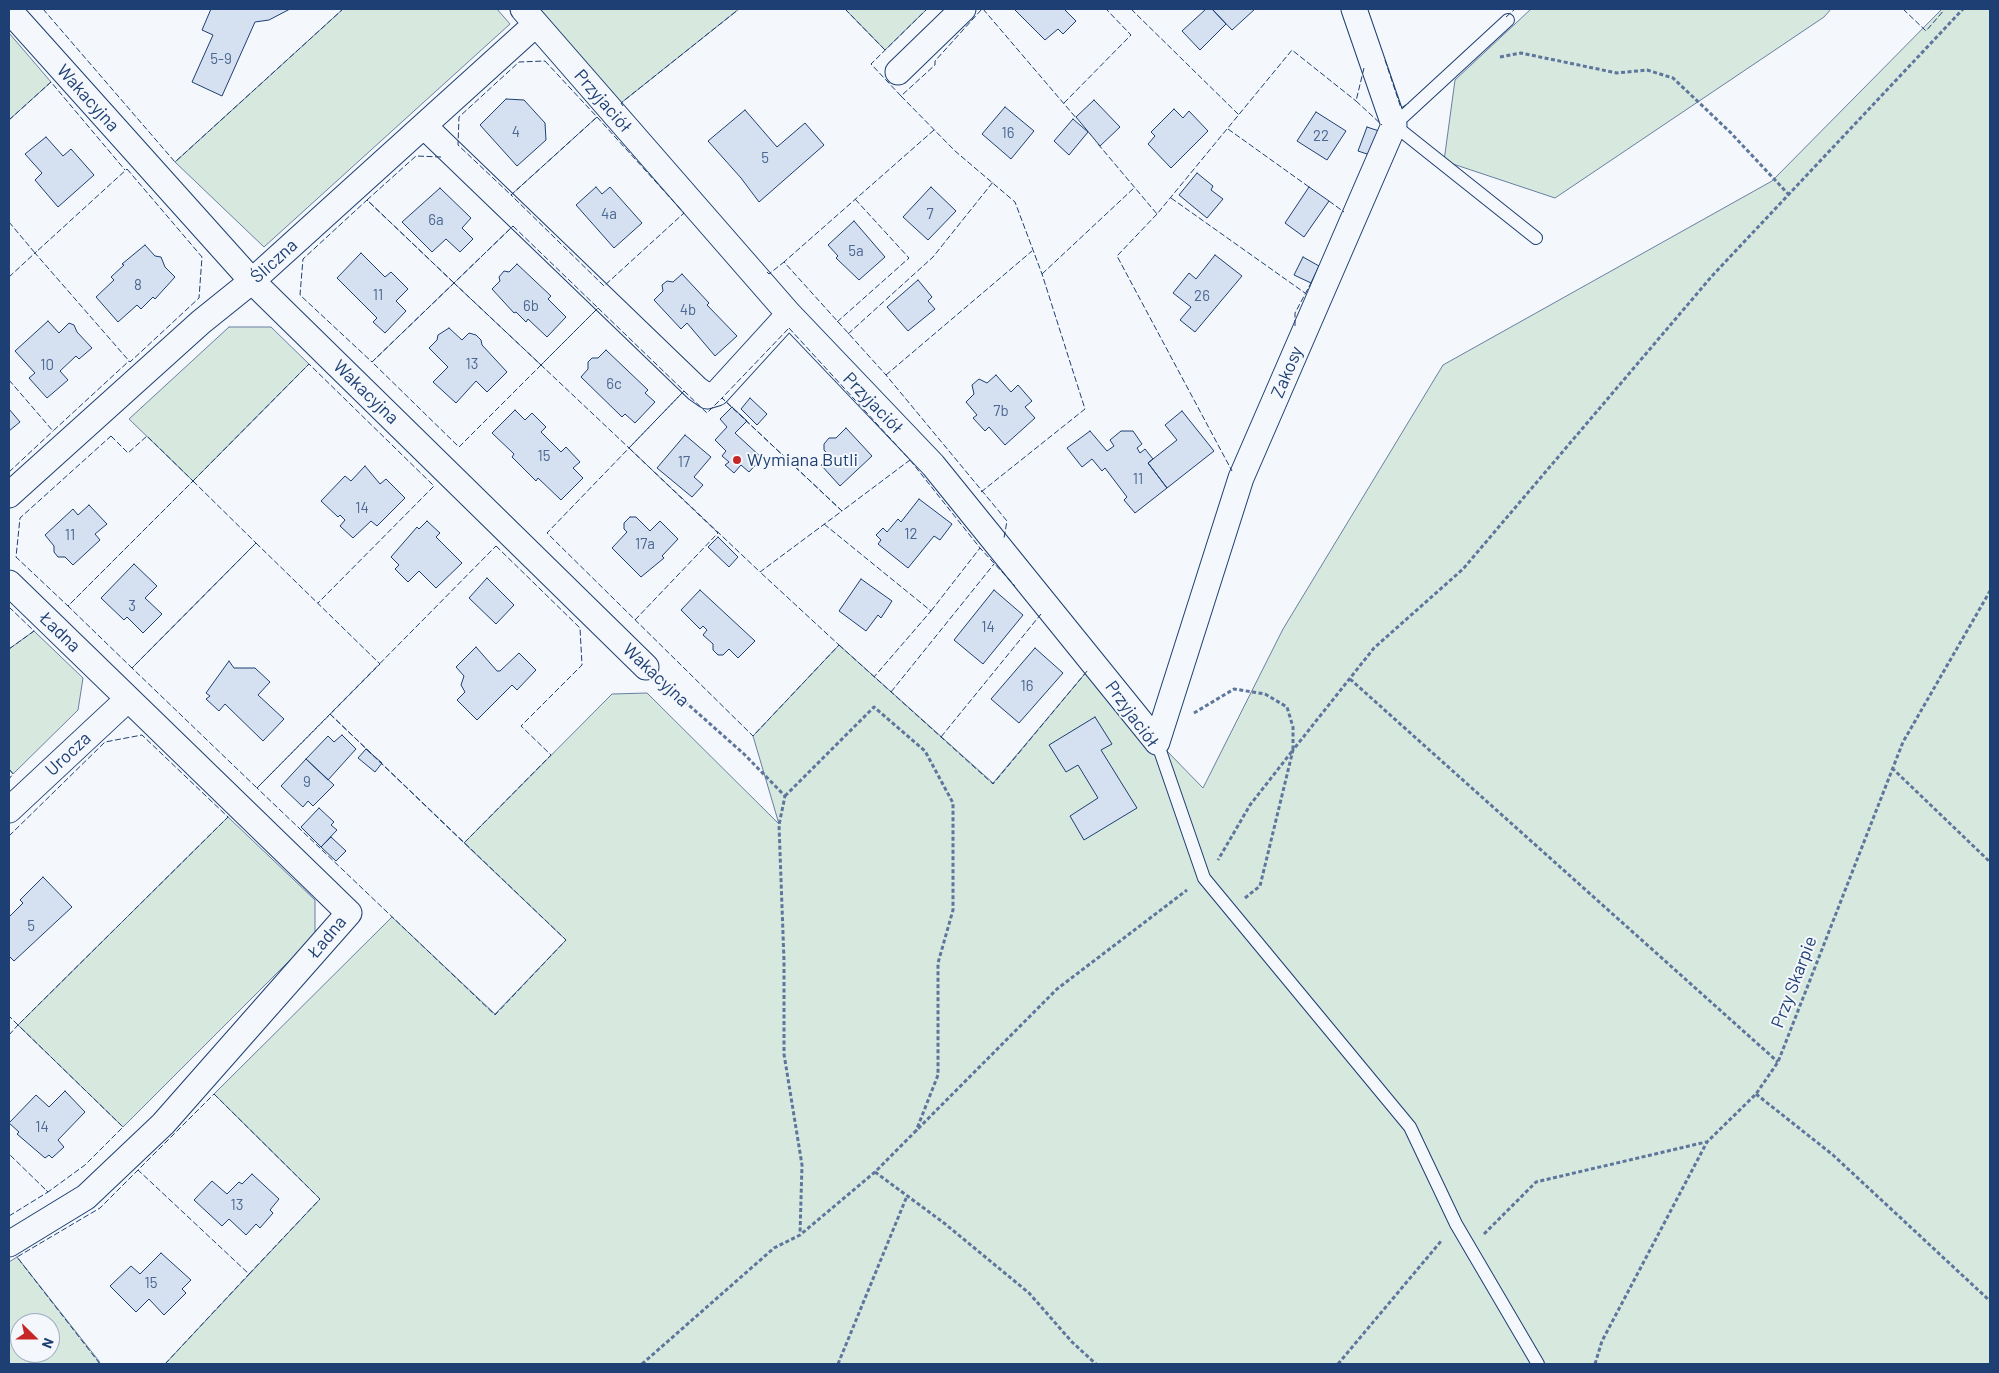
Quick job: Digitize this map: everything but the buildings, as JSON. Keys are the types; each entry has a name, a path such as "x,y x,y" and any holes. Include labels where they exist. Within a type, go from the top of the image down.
{"street":[{"path":"898,72 963,9"},
{"path":"1354,9 1394,125"},
{"name":"Wakacyjna","path":"9,10 252,281 646,666"},
{"name":"Śliczna","path":"9,496 201,322 252,281 424,126 530,16"},
{"name":"Przyjaciół","path":"530,16 789,314 933,465 1157,742"},
{"name":"Zakosy","path":"1157,742 1241,478 1394,125"},
{"path":"424,126 697,389 708,396 717,393 789,314"},
{"name":"Ładna","path":"9,583 349,913 163,1124 86,1197 9,1244"},
{"name":"Urocza","path":"9,810 128,698"}],"lane":[{"path":"1508,20 1394,125 1536,238"},
{"name":"Przyjaciół","path":"1157,742 1183,823 1204,878 1410,1127 1456,1224 1538,1364"}],"path":[{"path":"642,1364 774,1248 800,1235 875,1172 915,1134 1056,990 1204,878 1221,856 1250,805 1374,648 1463,569 1712,276 1790,196 1963,9"},
{"path":"1495,58 1521,53 1617,74 1647,70 1673,78 1730,132 1790,196"},
{"name":"Przy Skarpie","path":"1595,1364 1602,1341 1707,1142 1756,1094 1778,1062 1903,742 1990,591"},
{"name":"Wakacyjna","path":"646,666 744,754 785,796"},
{"path":"1350,680 1778,1062"},
{"path":"1189,716 1234,689 1266,694 1287,707 1293,727 1294,750 1260,886 1231,910"},
{"path":"800,1235 802,1165 784,1054 784,961 780,825 785,796 874,707 925,751 953,803 954,910 938,963 938,1076 915,1134"},
{"path":"1892,768 1990,862"},
{"path":"1756,1094 1833,1155 1990,1301"},
{"path":"1471,1247 1536,1182 1707,1142"},
{"path":"875,1172 1029,1293 1072,1342 1096,1364"},
{"path":"838,1364 907,1196"},
{"path":"1338,1364 1456,1224"}],"shaded area":[{"path":"343,9 497,9 510,24 264,247 175,162"},
{"path":"540,9 739,9 621,103"},
{"path":"845,9 927,9 885,50"},
{"path":"1531,9 1831,9 1824,17 1555,198 1444,161 1455,80"},
{"path":"1942,9 1990,9 1990,1364 165,1364 320,1199 214,1094 392,917 495,1014 566,940 464,843 612,694 647,693 779,824 753,736 839,645 993,783 1088,670 1203,788 1283,629 1443,365 1772,181"},
{"path":"9,33 51,82 9,120"},
{"path":"229,327 271,327 309,364 193,481 129,419"},
{"path":"34,631 83,678 78,710 13,774 9,769 9,649"},
{"path":"228,817 315,900 315,935 123,1127 18,1025"},
{"path":"17,1257 100,1364 9,1364 9,1262"}],"fence":[{"path":"43,9 175,162 343,9"},
{"path":"623,106 621,103 739,9"},
{"path":"845,9 885,50"},
{"path":"901,96 871,64 927,9"},
{"path":"981,492 1085,409 1042,274 1015,202 955,151 901,96 935,65 935,61 982,9"},
{"path":"983,9 1077,119"},
{"path":"1064,103 1131,35 1106,9"},
{"path":"1131,9 1239,115"},
{"path":"1506,17 1515,9"},
{"path":"1903,9 1926,31 1945,9"},
{"path":"1098,144 1157,214 1292,50 1356,101"},
{"path":"1385,60 1401,108 1409,103"},
{"path":"545,61 597,117 511,195 458,145 459,117 519,62 545,61"},
{"path":"1364,68 1356,101 1382,125"},
{"path":"9,120 51,82 125,170"},
{"path":"597,117 684,213 604,286 511,195 597,117"},
{"path":"1228,129 1309,187"},
{"path":"934,130 784,262 886,375 1007,521 1004,538"},
{"path":"441,157 416,156 367,200 454,283"},
{"path":"127,169 202,257 199,298 130,362 35,253 127,169"},
{"path":"848,334 933,257 993,182"},
{"path":"1042,274 1135,187"},
{"path":"1171,198 1305,293"},
{"path":"837,322 909,258 855,199"},
{"path":"454,283 367,200 303,259 300,295 372,362 454,283 513,226"},
{"path":"1329,201 1344,212"},
{"path":"1157,214 1117,256 1232,471"},
{"path":"9,222 35,253 37,251"},
{"path":"513,226 598,308 541,365 454,283 513,226"},
{"path":"886,375 1032,251"},
{"path":"9,277 35,253"},
{"path":"767,272 769,274 784,262"},
{"path":"454,283 541,365 459,447 372,362 454,283"},
{"path":"1295,326 1295,313 1311,283"},
{"path":"598,308 684,391 629,448 541,365 598,308"},
{"path":"789,328 910,460 842,511 722,398 789,328"},
{"path":"9,380 53,431 129,361"},
{"path":"193,481 309,364 434,486 318,603"},
{"path":"684,391 707,413 722,398 842,511 760,572 629,448 684,391"},
{"path":"9,472 53,431"},
{"path":"111,436 128,453 147,436 193,481 68,606 16,557 20,518 111,436"},
{"path":"635,620 718,533 629,448 547,533 753,736 839,645 760,572"},
{"path":"910,460 980,548 1015,586"},
{"path":"193,481 256,543 132,668 68,606 193,481"},
{"path":"824,524 931,611 874,677"},
{"path":"256,543 380,664 257,788 132,668 256,543"},
{"path":"496,546 580,628 582,665 521,726 551,755 464,843 330,714 496,546"},
{"path":"931,611 980,548"},
{"path":"891,692 994,564"},
{"path":"9,607 34,631 9,649"},
{"path":"941,737 1041,614"},
{"path":"839,645 993,784 1088,670"},
{"path":"330,714 566,940 495,1015 257,788 330,714"},
{"path":"9,836 105,742 142,735 228,817 18,1025 9,1016"},
{"path":"9,769 13,774 9,779"},
{"path":"9,1035 18,1025 123,1127 85,1165 48,1192 9,1154"},
{"path":"214,1094 320,1199 249,1274 138,1170 214,1094"},
{"path":"100,1364 17,1257 100,1208 138,1170"},
{"path":"9,1216 48,1192 46,1190"},
{"path":"165,1364 249,1274"}],"place":[{"name":"Wymiana Butli","path":"737,460"}]}
